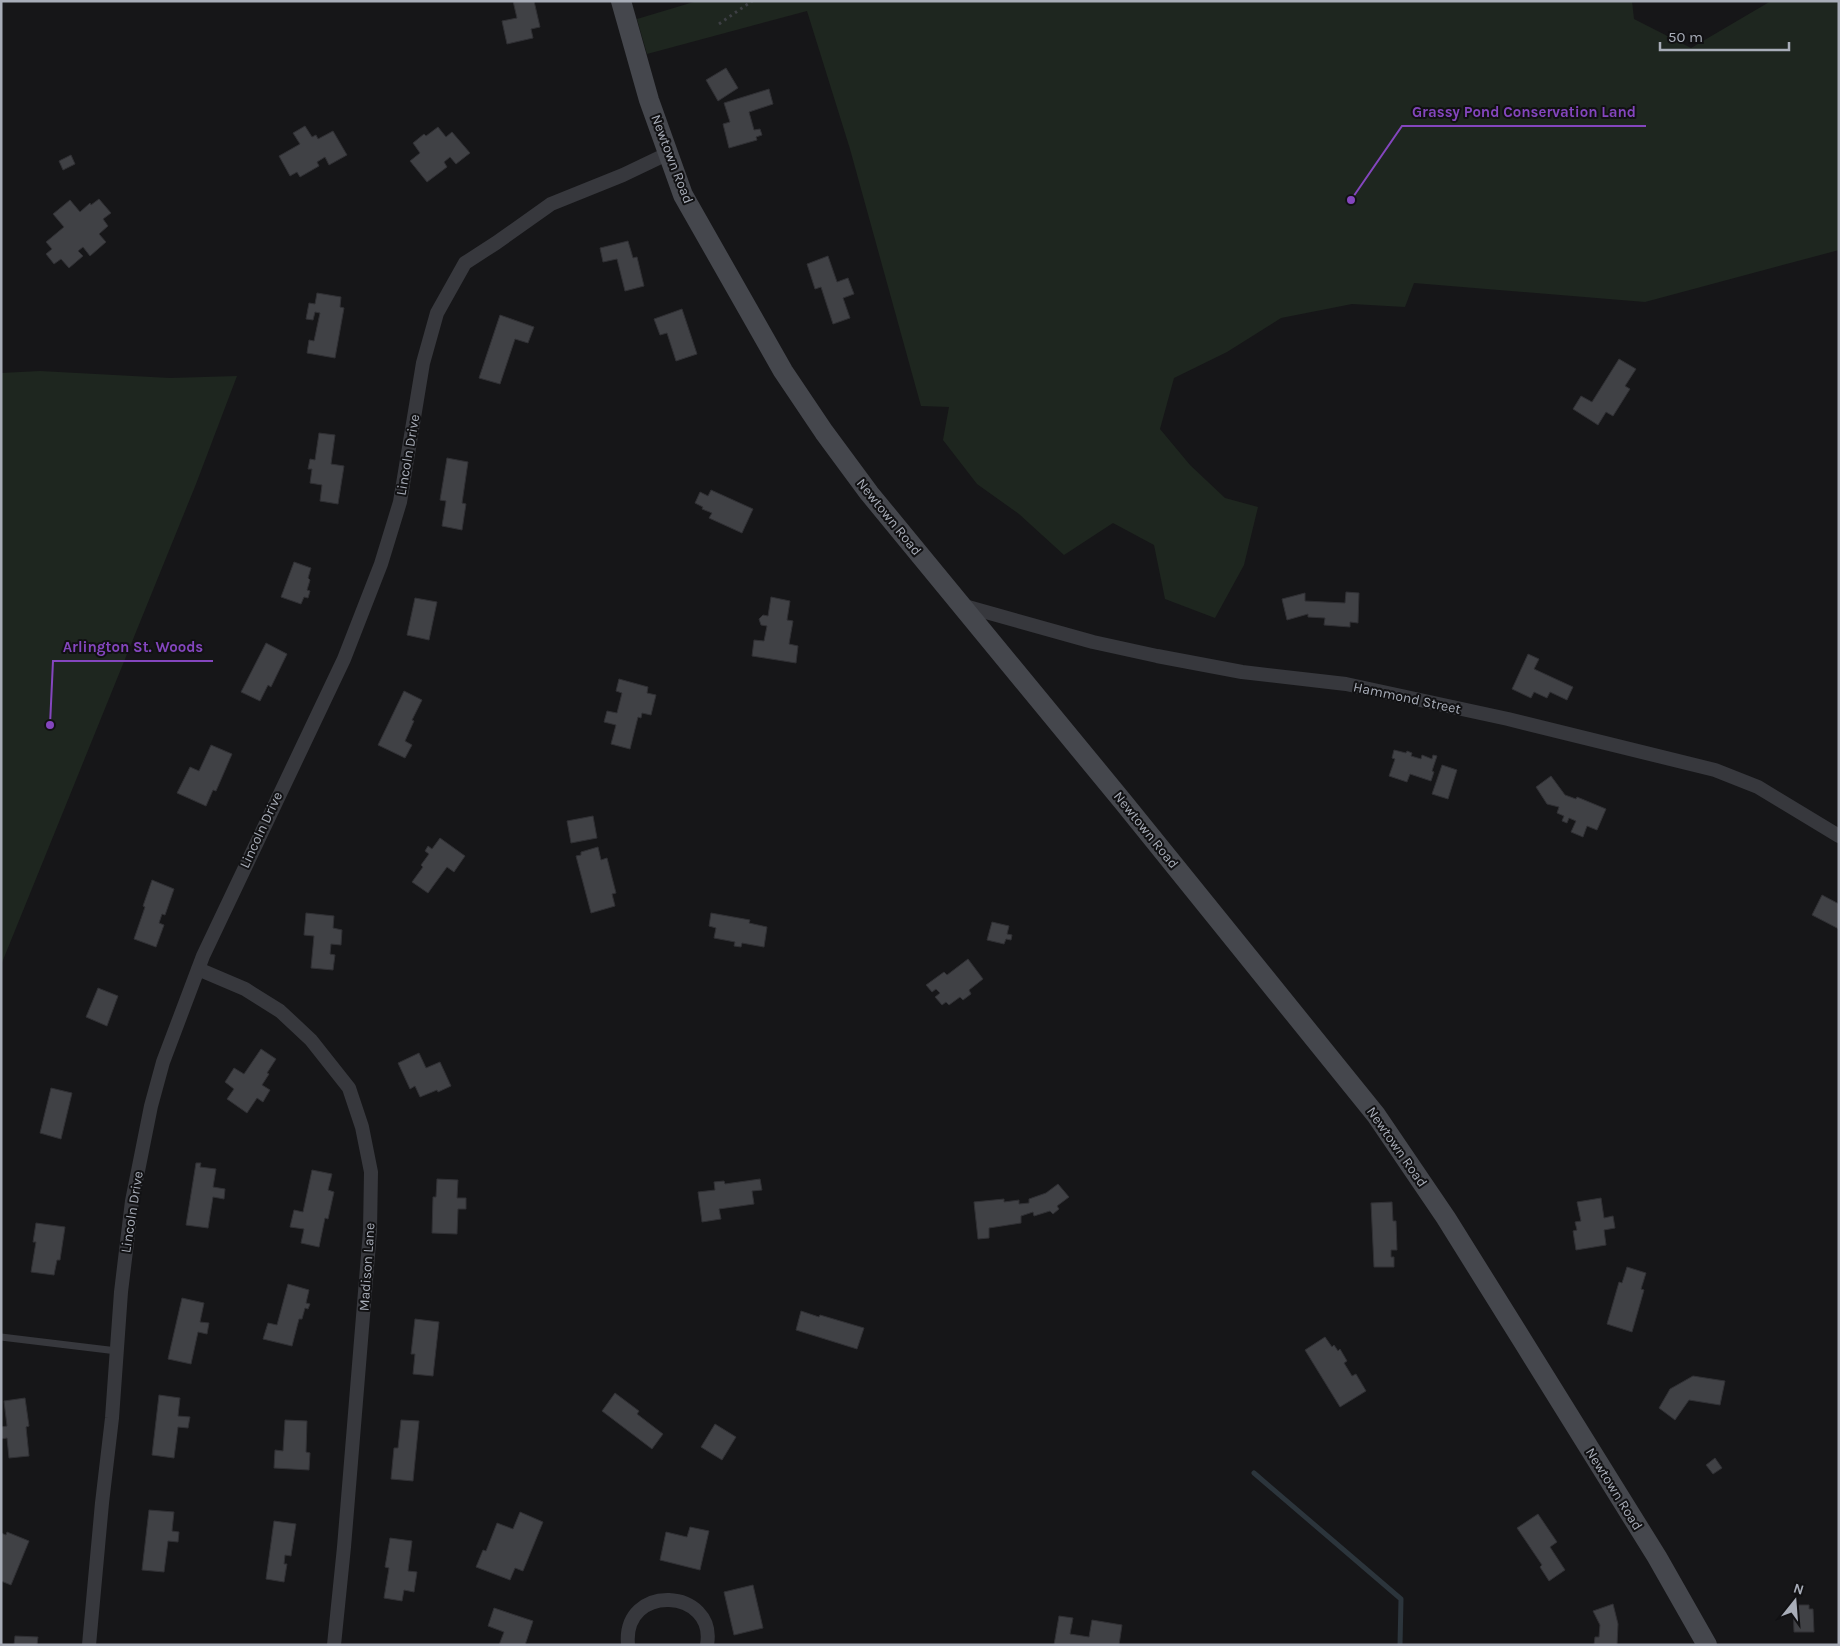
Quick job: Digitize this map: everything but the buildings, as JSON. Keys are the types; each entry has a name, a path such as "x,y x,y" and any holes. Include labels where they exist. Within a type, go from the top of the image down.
{"street":[{"name":"Newtown Road","path":"621,1 649,100 683,195 783,371 824,432 866,488 1376,1115 1446,1218 1657,1557 1707,1645"},
{"name":"Lincoln Drive","path":"89,1645 112,1418 121,1292 132,1201 151,1106 163,1062 198,969 276,799 344,659 381,564 400,502 423,362 437,313 465,263 550,204 623,175 669,153"},
{"name":"Hammond Street","path":"960,605 1083,639 1157,656 1242,672 1346,684 1508,719 1715,770 1758,787 1839,836"},
{"name":"Madison Lane","path":"198,969 252,994 280,1011 311,1040 349,1088 364,1136 371,1172 370,1231 334,1645"},
{"path":"628,1645 628,1627 640,1609 648,1603 669,1599 684,1603 697,1612 707,1630 707,1645"}],"lane":[{"path":"1,1337 97,1347 117,1351"}],"path":[{"path":"719,24 752,1"}],"shaded area":[{"path":"697,1 1632,1 1634,19 1691,48 1771,1 1839,1 1839,250 1645,302 1414,283 1405,307 1352,304 1281,318 1227,352 1174,378 1160,429 1190,465 1225,498 1258,507 1244,565 1215,618 1165,599 1154,545 1113,523 1064,555 1019,514 977,484 943,440 949,407 921,406 850,149 807,11 647,54 637,19"},
{"path":"40,371 170,378 237,376 196,484 1,965 1,373"}],"waterway":[{"path":"1254,1473 1401,1599 1400,1645"}],"place":[{"name":"Grassy Pond Conservation Land","path":"1351,200"},
{"name":"Arlington St. Woods","path":"50,725"}]}
